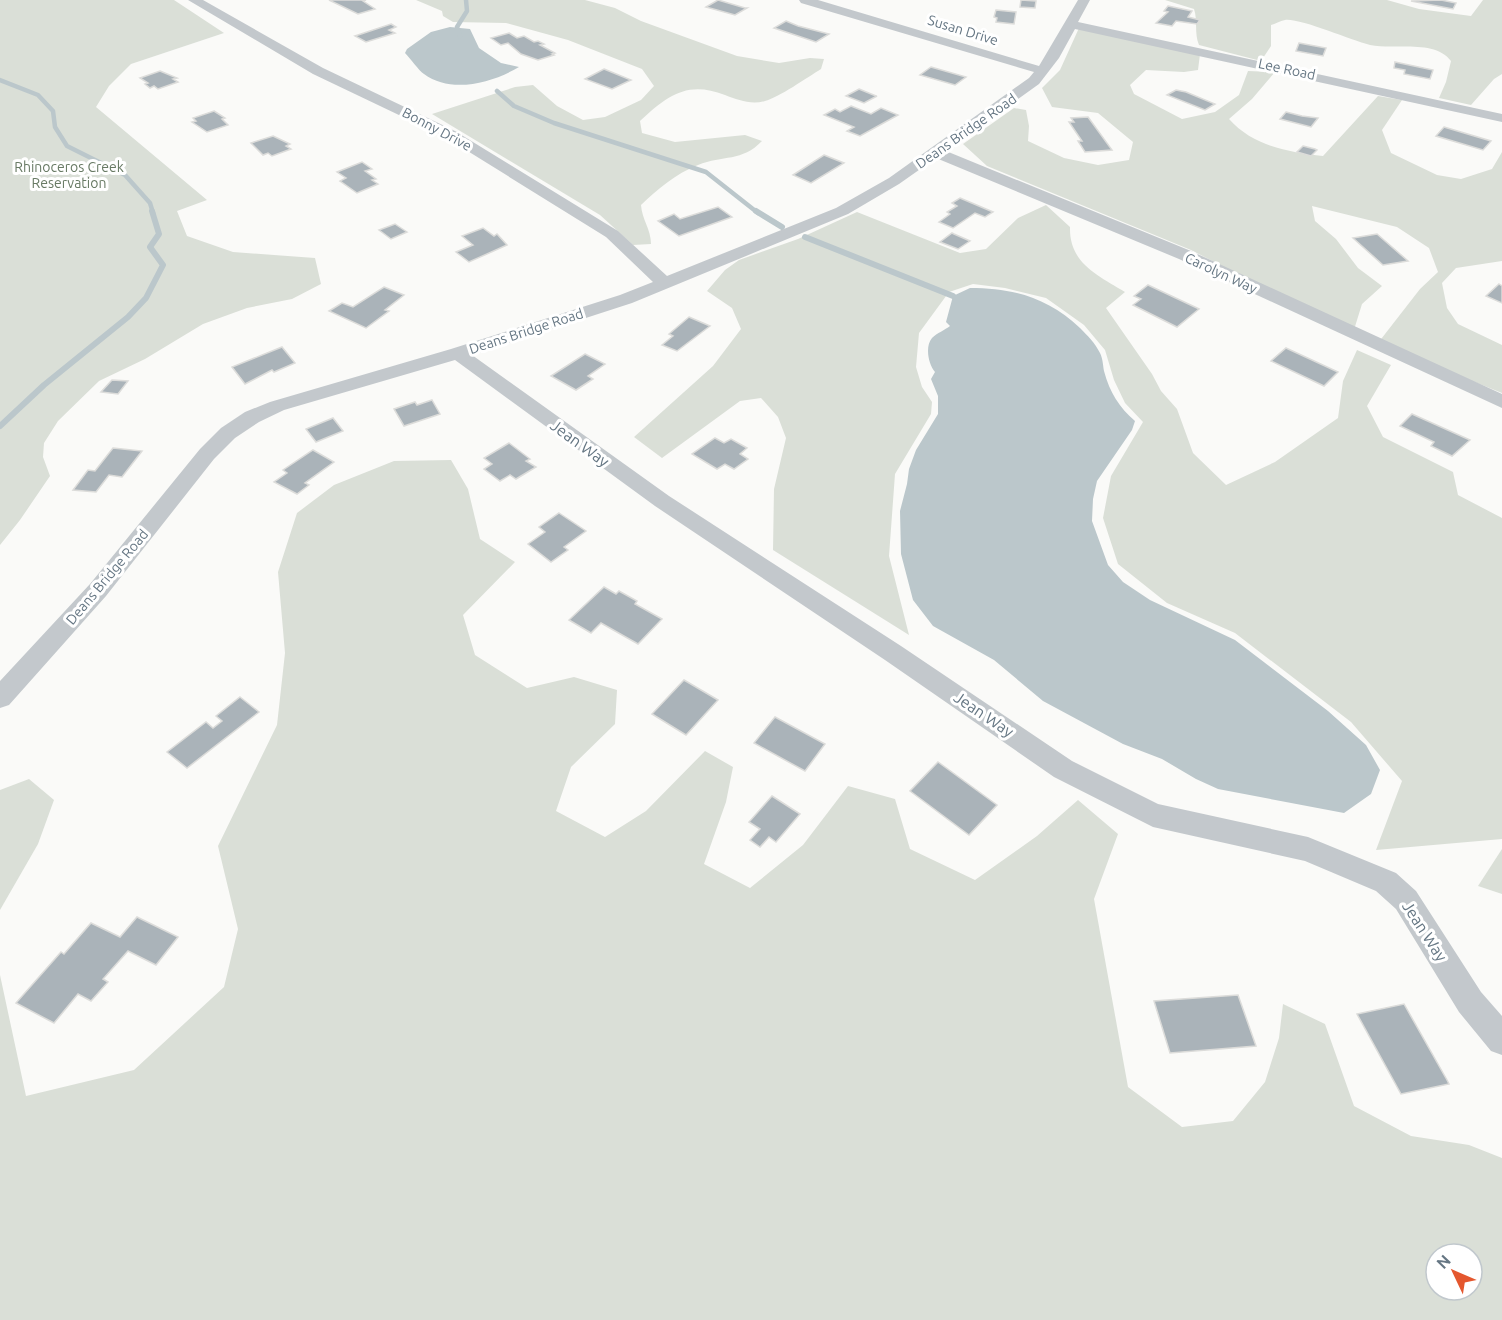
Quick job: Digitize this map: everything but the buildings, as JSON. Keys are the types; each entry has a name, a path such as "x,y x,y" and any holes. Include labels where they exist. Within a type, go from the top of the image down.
{"street":[{"name":"Bonny Drive","path":"194,0 318,71 450,134 612,234 664,283"},
{"name":"Susan Drive","path":"805,0 1043,70"},
{"name":"Deans Bridge Road","path":"0,698 98,590 207,454 228,433 252,417 277,406 458,353 626,299 842,211 894,182 1022,92 1043,70 1084,0"},
{"name":"Lee Road","path":"1071,24 1502,118"},
{"name":"Carolyn Way","path":"935,152 1185,255 1502,402"},
{"name":"Jean Way","path":"458,353 662,501 893,652 1063,769 1153,815 1308,849 1386,882 1406,900 1470,1002 1502,1040"}],"green space":[{"name":"Rhinoceros Creek Reservation","path":"0,0 174,0 224,33 131,64 109,86 96,107 207,200 177,211 187,236 233,252 315,258 321,284 292,299 247,308 203,324 145,359 99,381 58,421 44,443 43,457 50,476 0,545"},
{"path":"416,0 585,0 615,8 641,21 737,56 779,63 810,58 824,59 821,69 771,99 750,102 712,91 689,90 678,93 659,104 640,121 642,133 675,142 745,135 762,141 755,148 740,155 707,162 690,169 674,177 660,188 641,205 651,244 633,245 600,215 432,114 515,87 533,85 557,106 583,120 605,117 641,100 654,86 642,69 568,40 506,23 453,22 443,16 442,11"},
{"path":"1165,0 1387,0 1419,9 1471,16 1483,0 1502,0 1502,74 1494,79 1471,105 1439,98 1451,61 1444,54 1425,48 1370,45 1292,20 1271,25 1271,46 1261,61 1199,45 1194,9"},
{"path":"1079,28 1200,54 1198,70 1184,72 1146,70 1130,85 1134,94 1182,119 1215,112 1239,95 1248,71 1275,72 1252,99 1229,119 1249,136 1284,150 1323,156 1378,96 1402,100 1382,130 1391,153 1437,175 1461,179 1492,169 1502,152 1502,261 1456,268 1442,283 1447,308 1458,324 1502,345 1502,393 1378,343 1420,289 1438,272 1429,248 1397,227 1312,206 1315,221 1336,239 1358,268 1382,286 1362,304 1353,333 1191,250 987,166 963,144 1014,108 1026,110 1029,126 1028,141 1064,158 1098,165 1129,160 1133,142 1098,113 1052,107 1042,88 1060,70"},
{"path":"1046,205 1070,227 1074,250 1087,267 1125,292 1106,308 1152,374 1161,391 1177,409 1193,453 1226,485 1275,462 1338,418 1343,381 1357,350 1391,365 1367,406 1383,437 1453,472 1458,495 1502,518 1502,839 1376,850 1402,781 1351,722 1235,633 1167,603 1118,564 1103,518 1111,476 1143,422 1125,403 1114,380 1105,350 1084,325 1046,298 1005,288 973,284 949,292 919,333 916,367 922,387 932,402 931,414 895,474 889,556 909,635 773,550 774,489 786,438 778,417 761,398 740,401 662,458 634,437 713,366 741,329 732,308 707,291 725,270 739,260 798,239 857,212 960,253 986,249 1018,218"},
{"path":"451,460 468,489 480,539 515,562 463,615 475,655 527,688 574,677 617,690 615,724 571,767 556,811 605,837 646,811 705,751 733,767 726,802 704,864 750,888 803,845 848,786 895,799 910,849 975,880 1037,836 1078,800 1118,834 1094,899 1128,1087 1182,1127 1233,1121 1265,1082 1279,1038 1283,1004 1325,1024 1354,1106 1411,1136 1469,1145 1502,1158 1502,1320 0,1320 0,975 26,1096 134,1070 224,987 238,929 218,846 277,725 285,653 278,572 297,513 334,485 394,461"},
{"path":"29,779 54,800 38,844 0,910 0,790"},
{"path":"1502,849 1502,894 1478,886"}],"shaded area":[{"path":"450,27 470,29 479,48 501,63 519,67 484,82 459,85 446,84 424,74 405,53 407,49 431,32"},
{"path":"970,288 1001,290 1030,297 1056,309 1068,318 1096,346 1101,355 1112,393 1135,421 1132,430 1097,481 1093,499 1092,521 1108,565 1123,582 1150,600 1235,640 1328,711 1366,745 1380,770 1371,794 1344,813 1218,789 1162,759 1123,744 1043,701 994,660 933,626 913,600 901,554 900,511 909,469 916,450 938,414 938,396 931,379 935,372 929,360 930,341 950,326 946,322 953,296"}],"waterway":[{"path":"460,36 457,27 467,11 466,0"},
{"path":"0,80 38,95 53,111 55,127 67,146 125,175 150,203 153,213"},
{"path":"497,91 514,106 554,123 706,172 758,213"},
{"path":"0,426 44,385 128,317 146,298 163,265 150,247 159,234 152,211"},
{"path":"756,211 782,227"},
{"path":"805,237 953,296"}]}
